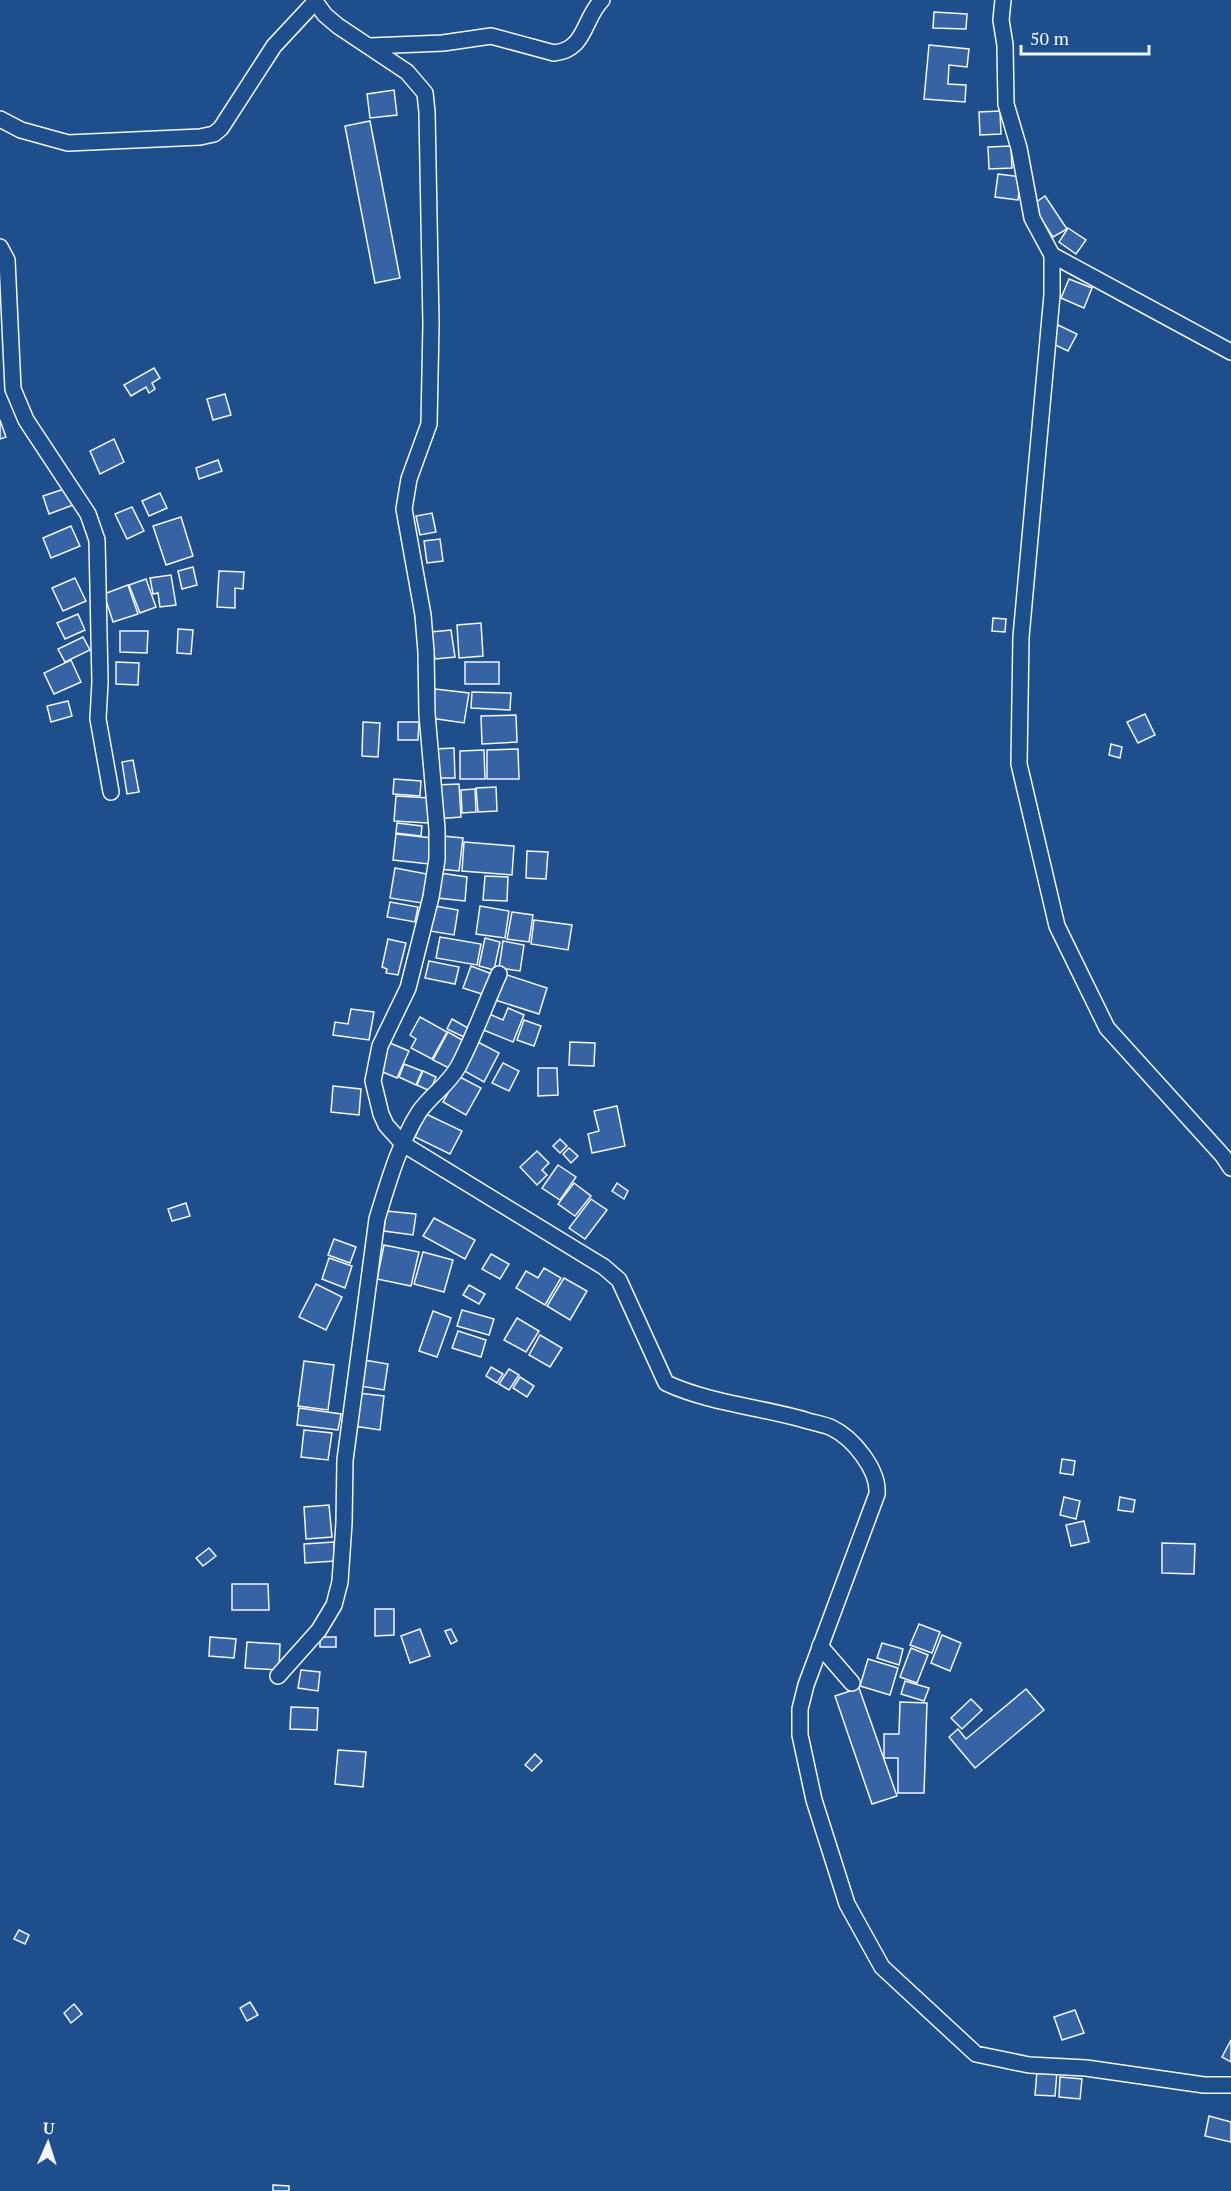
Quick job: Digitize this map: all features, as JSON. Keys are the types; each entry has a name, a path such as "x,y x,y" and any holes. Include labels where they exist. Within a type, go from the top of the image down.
{"street":[{"path":"370,46 443,44 490,36 554,53 563,52 578,42 595,7 602,0"},
{"path":"1003,0 1001,20 1005,45 1006,104 1019,148 1032,218 1053,255 1052,295 1021,638 1019,764 1057,926 1107,1029 1223,1156 1231,1168"},
{"path":"0,119 21,130 68,143 200,137 214,134 221,128 274,46 315,1 338,26 407,72 424,93 427,112 431,324 429,424 409,479 404,509 423,615 437,859 431,897 408,988 380,1046 373,1081 381,1114 386,1125 403,1144 604,1267 619,1280 666,1383 832,1428 850,1440 874,1471 878,1483 878,1494 820,1646 800,1709 800,1736 814,1800 847,1904 882,1968 976,2054 1029,2065 1086,2068 1204,2085 1231,2085"},
{"path":"0,247 7,260 13,389 26,420 88,514 97,540 100,682 98,719 111,792"},
{"path":"1053,255 1231,352"},
{"path":"278,1676 319,1630 334,1605 340,1582 345,1460 377,1219 403,1144 419,1112 447,1083 457,1067 499,974"},
{"path":"820,1646 852,1683"}],"building":[{"path":"934,12 967,14 966,29 933,28"},
{"path":"929,45 969,49 967,67 949,65 948,84 966,85 965,102 924,99"},
{"path":"394,90 397,115 370,118 367,94"},
{"path":"1000,111 1001,134 980,135 979,112"},
{"path":"370,121 400,278 375,283 345,126"},
{"path":"1011,146 1012,168 989,169 988,147"},
{"path":"998,174 1021,177 1018,200 995,197"},
{"path":"1045,196 1067,229 1053,237 1032,205"},
{"path":"1068,228 1086,240 1076,254 1059,242"},
{"path":"1069,279 1092,288 1084,308 1061,298"},
{"path":"1058,325 1077,334 1068,351 1049,342"},
{"path":"154,368 160,378 152,383 155,389 149,393 146,387 131,396 124,385"},
{"path":"225,394 231,415 213,420 207,399"},
{"path":"0,420 6,437 0,439"},
{"path":"114,439 124,462 100,474 90,451"},
{"path":"218,460 222,471 199,479 196,468"},
{"path":"67,488 73,505 49,514 43,496"},
{"path":"160,493 167,508 149,516 142,501"},
{"path":"132,507 144,531 127,539 115,514"},
{"path":"432,513 436,532 420,535 416,516"},
{"path":"181,517 193,556 166,565 153,526"},
{"path":"71,526 80,546 51,558 43,538"},
{"path":"440,539 443,561 427,563 424,541"},
{"path":"193,567 197,585 182,589 178,571"},
{"path":"219,571 244,572 243,589 235,588 235,608 217,607"},
{"path":"171,575 176,605 160,607 158,593 153,594 150,578"},
{"path":"75,578 86,601 63,611 52,588"},
{"path":"146,579 156,607 140,613 129,585"},
{"path":"128,585 138,614 113,622 104,594"},
{"path":"78,614 85,630 65,639 57,623"},
{"path":"993,618 1006,619 1005,632 992,631"},
{"path":"481,623 483,656 459,658 457,625"},
{"path":"178,629 193,630 191,654 177,653"},
{"path":"451,630 455,657 435,659 431,632"},
{"path":"120,631 148,631 147,653 120,652"},
{"path":"83,637 90,650 65,662 58,649"},
{"path":"71,660 81,682 54,694 44,673"},
{"path":"116,662 139,663 138,685 116,684"},
{"path":"465,662 499,662 499,684 465,684"},
{"path":"435,689 469,693 464,723 431,718"},
{"path":"472,692 511,693 510,710 471,708"},
{"path":"68,701 72,716 51,722 47,706"},
{"path":"1145,714 1155,735 1138,743 1127,722"},
{"path":"516,715 517,742 482,744 481,716"},
{"path":"363,722 380,723 378,757 362,756"},
{"path":"398,722 419,722 418,740 398,740"},
{"path":"1111,744 1122,747 1120,758 1109,755"},
{"path":"454,748 455,778 434,778 434,749"},
{"path":"518,749 519,779 487,779 487,750"},
{"path":"484,750 485,779 460,779 460,751"},
{"path":"133,760 139,792 127,794 122,762"},
{"path":"394,779 421,781 420,796 393,794"},
{"path":"459,784 461,817 436,819 435,785"},
{"path":"496,787 497,811 478,812 476,788"},
{"path":"475,789 476,812 462,813 461,790"},
{"path":"396,796 430,798 428,823 394,821"},
{"path":"397,823 422,826 421,836 396,833"},
{"path":"396,834 432,838 429,864 393,860"},
{"path":"442,836 463,838 459,871 439,869"},
{"path":"464,842 514,846 512,875 462,871"},
{"path":"527,851 548,852 546,879 526,878"},
{"path":"395,868 427,874 422,903 390,898"},
{"path":"440,873 467,877 465,901 437,898"},
{"path":"485,876 508,877 507,901 483,900"},
{"path":"390,902 418,907 415,922 387,917"},
{"path":"435,906 458,910 454,935 430,931"},
{"path":"480,906 509,911 505,938 476,934"},
{"path":"512,912 533,915 529,942 507,939"},
{"path":"534,920 572,925 568,950 531,944"},
{"path":"440,937 481,944 477,965 436,958"},
{"path":"485,938 500,942 494,970 479,966"},
{"path":"388,939 406,943 398,975 386,973 387,969 382,967"},
{"path":"503,941 524,945 520,971 499,968"},
{"path":"429,961 459,967 455,984 425,978"},
{"path":"471,966 492,974 485,995 463,988"},
{"path":"504,974 547,988 539,1014 495,1000"},
{"path":"508,1008 524,1015 513,1042 481,1029 487,1013 503,1020"},
{"path":"351,1009 374,1012 369,1040 333,1035 335,1022 348,1024"},
{"path":"420,1017 447,1032 432,1059 411,1048 416,1039 410,1035"},
{"path":"452,1019 468,1028 464,1037 447,1029"},
{"path":"524,1020 541,1026 534,1046 517,1040"},
{"path":"448,1032 464,1041 449,1068 433,1060"},
{"path":"476,1041 499,1053 484,1082 461,1069"},
{"path":"570,1042 595,1043 594,1066 569,1065"},
{"path":"390,1043 409,1051 397,1078 378,1070"},
{"path":"503,1063 519,1071 509,1091 492,1083"},
{"path":"404,1064 422,1071 416,1085 399,1077"},
{"path":"538,1068 557,1068 558,1095 538,1096"},
{"path":"423,1071 436,1077 430,1091 417,1085"},
{"path":"458,1076 481,1088 466,1115 443,1102"},
{"path":"333,1086 361,1089 359,1115 331,1112"},
{"path":"617,1106 625,1146 592,1153 588,1134 599,1131 594,1111"},
{"path":"426,1114 462,1131 450,1154 415,1137"},
{"path":"560,1139 567,1146 560,1153 553,1146"},
{"path":"569,1148 578,1156 571,1163 563,1154"},
{"path":"537,1151 549,1163 542,1170 547,1175 537,1185 520,1167"},
{"path":"558,1165 576,1177 560,1200 542,1188"},
{"path":"574,1183 591,1196 575,1216 558,1204"},
{"path":"617,1183 628,1191 624,1199 612,1191"},
{"path":"591,1199 607,1210 585,1239 569,1228"},
{"path":"186,1203 190,1216 172,1221 168,1209"},
{"path":"386,1211 416,1214 413,1235 384,1231"},
{"path":"434,1218 475,1240 465,1259 423,1236"},
{"path":"334,1239 356,1247 350,1263 328,1255"},
{"path":"384,1245 419,1252 411,1286 377,1279"},
{"path":"423,1252 453,1260 444,1292 414,1284"},
{"path":"491,1254 509,1264 500,1279 482,1269"},
{"path":"329,1258 352,1266 345,1288 322,1279"},
{"path":"544,1268 561,1278 545,1305 516,1288 526,1271 538,1278"},
{"path":"564,1278 587,1291 570,1320 547,1306"},
{"path":"316,1284 342,1297 326,1330 299,1317"},
{"path":"469,1285 485,1294 479,1304 463,1295"},
{"path":"462,1310 494,1319 489,1335 457,1326"},
{"path":"433,1311 451,1318 437,1357 419,1351"},
{"path":"517,1318 539,1331 526,1352 504,1340"},
{"path":"458,1331 486,1340 481,1357 452,1348"},
{"path":"540,1335 562,1348 550,1367 529,1355"},
{"path":"364,1360 388,1364 384,1390 360,1386"},
{"path":"304,1361 334,1365 328,1410 298,1406"},
{"path":"491,1367 503,1374 497,1383 486,1376"},
{"path":"509,1369 519,1375 509,1390 499,1384"},
{"path":"520,1377 534,1386 527,1397 513,1388"},
{"path":"358,1393 384,1396 380,1430 354,1426"},
{"path":"299,1408 341,1414 338,1430 297,1425"},
{"path":"304,1430 332,1433 328,1460 301,1457"},
{"path":"1062,1459 1075,1461 1073,1475 1060,1473"},
{"path":"1064,1497 1080,1501 1076,1519 1060,1515"},
{"path":"1120,1497 1135,1500 1133,1512 1118,1510"},
{"path":"329,1505 332,1537 306,1539 304,1507"},
{"path":"1084,1521 1089,1542 1071,1546 1066,1525"},
{"path":"334,1542 335,1561 305,1563 304,1544"},
{"path":"1162,1543 1195,1544 1194,1574 1162,1573"},
{"path":"209,1548 216,1556 203,1566 196,1558"},
{"path":"232,1584 268,1584 269,1610 232,1610"},
{"path":"375,1609 394,1609 394,1635 375,1636"},
{"path":"919,1624 940,1632 932,1653 910,1645"},
{"path":"420,1629 430,1656 410,1663 401,1636"},
{"path":"451,1629 457,1641 451,1644 445,1631"},
{"path":"942,1635 961,1643 950,1671 931,1663"},
{"path":"210,1637 236,1639 234,1658 209,1656"},
{"path":"320,1637 336,1637 336,1647 320,1647"},
{"path":"247,1642 280,1644 279,1670 245,1668"},
{"path":"882,1643 903,1649 899,1665 877,1658"},
{"path":"911,1648 928,1655 917,1683 900,1677"},
{"path":"868,1659 898,1668 890,1695 860,1686"},
{"path":"301,1670 320,1672 318,1691 298,1688"},
{"path":"905,1681 929,1688 924,1701 901,1694"},
{"path":"859,1688 897,1796 872,1804 835,1696"},
{"path":"1026,1689 1044,1710 975,1768 949,1737 958,1729 966,1739"},
{"path":"971,1699 982,1710 962,1729 951,1718"},
{"path":"900,1702 927,1703 924,1793 898,1793 898,1758 884,1758 884,1734 899,1734"},
{"path":"291,1707 318,1708 317,1730 290,1729"},
{"path":"338,1750 366,1752 363,1787 335,1784"},
{"path":"535,1754 542,1761 532,1771 525,1765"},
{"path":"19,1930 29,1935 25,1944 14,1939"},
{"path":"250,2002 258,2015 247,2021 240,2008"},
{"path":"74,2004 82,2014 71,2023 64,2013"},
{"path":"1075,2010 1084,2033 1062,2040 1054,2017"},
{"path":"1231,2040 1231,2062 1222,2057"},
{"path":"1037,2071 1057,2072 1055,2096 1035,2095"},
{"path":"1060,2077 1082,2079 1080,2099 1059,2097"},
{"path":"1209,2116 1231,2122 1231,2142 1205,2136"},
{"path":"273,2185 289,2186 289,2191 273,2191"}]}
